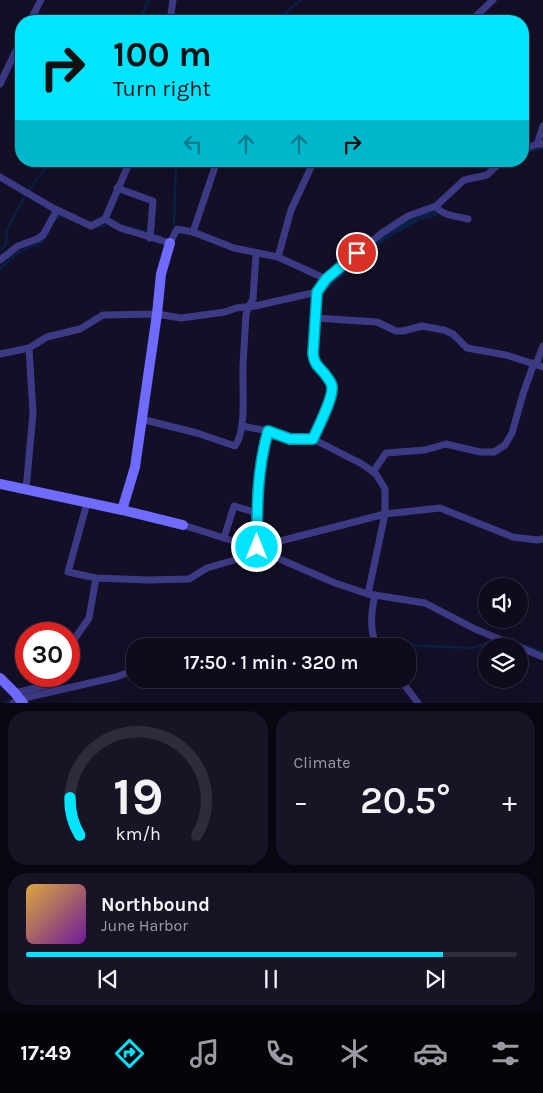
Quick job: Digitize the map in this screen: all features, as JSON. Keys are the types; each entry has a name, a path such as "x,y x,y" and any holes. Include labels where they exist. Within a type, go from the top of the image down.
{"street":[{"path":"33,15 41,0"},
{"path":"171,15 173,0"},
{"path":"477,15 493,0"},
{"path":"0,84 15,53"},
{"path":"540,144 543,126"},
{"path":"0,177 57,210 91,226 105,219 127,167"},
{"path":"193,232 215,167"},
{"path":"278,257 290,210 311,167"},
{"path":"313,439 331,396 333,386 325,373 314,362 317,292 326,279 382,233 408,216 436,206 464,180 487,174 495,167"},
{"path":"117,188 153,201 150,238"},
{"path":"436,206 443,213 468,219"},
{"path":"0,260 18,246 43,235 57,210"},
{"path":"105,219 120,228 170,244"},
{"path":"122,510 135,467 162,274 170,244 177,229 193,232 234,248 278,257 326,279"},
{"path":"141,419 198,433 235,446 238,442 242,426 246,314 248,306 253,299 256,254"},
{"path":"0,354 29,348 47,337 80,329 103,315 157,314 181,318 225,312 236,308 255,306 317,292"},
{"path":"315,318 377,322 396,331 422,326 444,330 452,334 467,348 506,355 537,365"},
{"path":"373,472 386,453 425,450 446,444 480,452 494,452 505,445 512,433 523,394 537,365 543,346"},
{"path":"26,490 33,413 29,348"},
{"path":"242,426 268,431 290,439 313,439 362,464 376,474 385,489 385,514 372,595 371,611 374,638"},
{"path":"257,547 257,494 262,452 268,431"},
{"path":"0,484 122,510 183,525 257,547 335,583 372,595 426,603 496,638"},
{"path":"86,503 68,572 96,578 189,579 207,568 238,559 249,546"},
{"path":"224,538 234,506 257,513"},
{"path":"257,547 385,514 440,508 513,537 543,540"},
{"path":"80,631 89,618 96,578"},
{"path":"528,651 543,657"},
{"path":"18,700 126,673"},
{"path":"0,678 18,700"},
{"path":"18,700 46,687"},
{"path":"407,688 418,703"}],"waterway":[{"path":"142,15 149,0"},
{"path":"282,15 301,0"},
{"path":"529,151 543,148"},
{"path":"28,191 46,167"},
{"path":"174,223 176,167"},
{"path":"0,250 6,245 7,230 25,196"},
{"path":"324,287 367,249 390,232 418,216 434,212"},
{"path":"53,222 63,216"},
{"path":"122,225 146,232"},
{"path":"96,227 105,226"},
{"path":"0,269 15,255 41,242 51,227"},
{"path":"153,234 161,237"},
{"path":"416,646 473,648 478,646"},
{"path":"528,646 543,652"},
{"path":"45,689 57,687"},
{"path":"5,703 9,700"}],"route":[{"path":"257,547 259,472 268,431 290,439 313,439 331,396 333,386 325,373 314,362 317,292 326,279 357,253"}]}
